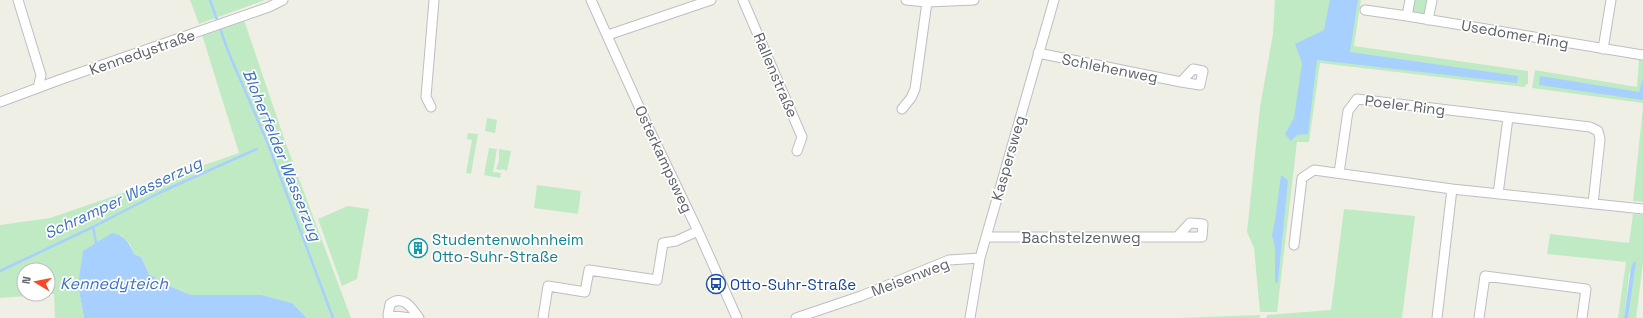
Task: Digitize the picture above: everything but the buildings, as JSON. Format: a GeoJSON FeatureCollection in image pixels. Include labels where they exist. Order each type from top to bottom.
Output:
{"type":"FeatureCollection","features":[{"type":"Feature","properties":{"kind":"street"},"geometry":{"type":"LineString","coordinates":[[18,0],[41,75],[38,88]]}},
{"type":"Feature","properties":{"kind":"street","name":"Kennedystraße"},"geometry":{"type":"LineString","coordinates":[[0,102],[270,8],[283,0]]}},
{"type":"Feature","properties":{"kind":"street"},"geometry":{"type":"LineString","coordinates":[[432,107],[426,97],[434,0]]}},
{"type":"Feature","properties":{"kind":"street","name":"Osterkampsweg"},"geometry":{"type":"LineString","coordinates":[[591,0],[737,318]]}},
{"type":"Feature","properties":{"kind":"street"},"geometry":{"type":"LineString","coordinates":[[608,35],[710,0]]}},
{"type":"Feature","properties":{"kind":"street","name":"Rallenstraße"},"geometry":{"type":"LineString","coordinates":[[743,0],[802,137],[797,151]]}},
{"type":"Feature","properties":{"kind":"street"},"geometry":{"type":"LineString","coordinates":[[906,0],[927,2],[974,0]]}},
{"type":"Feature","properties":{"kind":"street","name":"Kaspersweg"},"geometry":{"type":"LineString","coordinates":[[970,318],[980,258],[1054,0]]}},
{"type":"Feature","properties":{"kind":"street"},"geometry":{"type":"LineString","coordinates":[[1407,16],[1410,0]]}},
{"type":"Feature","properties":{"kind":"street"},"geometry":{"type":"LineString","coordinates":[[1428,20],[1432,0]]}},
{"type":"Feature","properties":{"kind":"street"},"geometry":{"type":"LineString","coordinates":[[1602,49],[1611,0]]}},
{"type":"Feature","properties":{"kind":"street"},"geometry":{"type":"LineString","coordinates":[[902,109],[912,98],[915,89],[927,2]]}},
{"type":"Feature","properties":{"kind":"street","name":"Usedomer Ring"},"geometry":{"type":"LineString","coordinates":[[1365,10],[1643,55]]}},
{"type":"Feature","properties":{"kind":"street","name":"Schlehenweg"},"geometry":{"type":"LineString","coordinates":[[1038,53],[1181,82]]}},
{"type":"Feature","properties":{"kind":"street","name":"Poeler Ring"},"geometry":{"type":"LineString","coordinates":[[1339,173],[1348,111],[1357,99],[1590,127],[1598,131],[1600,139],[1593,204]]}},
{"type":"Feature","properties":{"kind":"street"},"geometry":{"type":"LineString","coordinates":[[1498,194],[1508,118]]}},
{"type":"Feature","properties":{"kind":"street"},"geometry":{"type":"LineString","coordinates":[[1294,245],[1302,178],[1314,170],[1498,194],[1643,209]]}},
{"type":"Feature","properties":{"kind":"street"},"geometry":{"type":"LineString","coordinates":[[1437,318],[1452,188]]}},
{"type":"Feature","properties":{"kind":"street"},"geometry":{"type":"LineString","coordinates":[[542,318],[548,286],[585,292],[589,270],[658,280],[663,244],[698,231]]}},
{"type":"Feature","properties":{"kind":"street","name":"Bachstelzenweg"},"geometry":{"type":"LineString","coordinates":[[986,237],[1177,237]]}},
{"type":"Feature","properties":{"kind":"street","name":"Meisenweg"},"geometry":{"type":"LineString","coordinates":[[796,318],[861,296],[949,260],[980,258]]}},
{"type":"Feature","properties":{"kind":"street"},"geometry":{"type":"LineString","coordinates":[[1479,318],[1485,276],[1586,289],[1582,318]]}},
{"type":"Feature","properties":{"kind":"street"},"geometry":{"type":"LineString","coordinates":[[410,318],[388,314],[390,304],[398,300],[404,301],[408,303],[419,318]]}},
{"type":"Feature","properties":{"kind":"green space"},"geometry":{"type":"Polygon","coordinates":[[[190,0],[265,0],[199,24],[190,0]]]}},
{"type":"Feature","properties":{"kind":"green space"},"geometry":{"type":"Polygon","coordinates":[[[1275,0],[1361,0],[1354,46],[1528,71],[1528,83],[1524,87],[1320,63],[1309,142],[1297,142],[1277,312],[1260,312],[1254,248],[1247,232],[1260,107],[1273,34],[1275,0]]]}},
{"type":"Feature","properties":{"kind":"green space"},"geometry":{"type":"Polygon","coordinates":[[[1414,0],[1429,0],[1426,15],[1415,14],[1412,11],[1414,0]]]}},
{"type":"Feature","properties":{"kind":"green space"},"geometry":{"type":"Polygon","coordinates":[[[244,20],[285,141],[351,318],[307,318],[292,303],[262,295],[191,295],[169,286],[149,274],[141,257],[134,254],[130,244],[121,235],[78,285],[84,318],[55,318],[56,262],[16,262],[16,297],[0,298],[0,225],[50,218],[239,153],[202,35],[244,20]]]}},
{"type":"Feature","properties":{"kind":"green space"},"geometry":{"type":"Polygon","coordinates":[[[1639,59],[1643,60],[1643,103],[1532,88],[1535,70],[1637,87],[1639,59]]]}},
{"type":"Feature","properties":{"kind":"green space"},"geometry":{"type":"Polygon","coordinates":[[[1643,107],[1643,202],[1633,201],[1643,107]]]}},
{"type":"Feature","properties":{"kind":"green space"},"geometry":{"type":"Polygon","coordinates":[[[487,118],[497,120],[495,133],[485,131],[487,118]]]}},
{"type":"Feature","properties":{"kind":"green space"},"geometry":{"type":"Polygon","coordinates":[[[468,133],[478,134],[471,174],[466,173],[472,140],[467,139],[468,133]]]}},
{"type":"Feature","properties":{"kind":"green space"},"geometry":{"type":"Polygon","coordinates":[[[489,148],[497,149],[493,172],[501,173],[500,178],[484,175],[489,148]]]}},
{"type":"Feature","properties":{"kind":"green space"},"geometry":{"type":"Polygon","coordinates":[[[499,149],[511,151],[507,171],[496,169],[499,161],[499,149]]]}},
{"type":"Feature","properties":{"kind":"green space"},"geometry":{"type":"Polygon","coordinates":[[[537,185],[581,191],[578,214],[534,208],[537,185]]]}},
{"type":"Feature","properties":{"kind":"green space"},"geometry":{"type":"Polygon","coordinates":[[[348,206],[369,209],[357,279],[342,286],[318,219],[348,206]]]}},
{"type":"Feature","properties":{"kind":"green space"},"geometry":{"type":"Polygon","coordinates":[[[1344,209],[1415,216],[1402,318],[1266,318],[1267,315],[1331,310],[1344,209]]]}},
{"type":"Feature","properties":{"kind":"green space"},"geometry":{"type":"Polygon","coordinates":[[[1633,214],[1643,215],[1643,263],[1636,318],[1628,318],[1633,263],[1629,275],[1624,318],[1618,318],[1626,262],[1547,254],[1550,234],[1629,243],[1633,214]]]}},
{"type":"Feature","properties":{"kind":"green space"},"geometry":{"type":"Polygon","coordinates":[[[1261,315],[1259,318],[1177,318],[1261,315]]]}},
{"type":"Feature","properties":{"kind":"water"},"geometry":{"type":"Polygon","coordinates":[[[1330,0],[1358,0],[1350,52],[1518,76],[1517,83],[1317,60],[1308,134],[1297,135],[1291,141],[1285,134],[1294,118],[1302,63],[1295,44],[1324,30],[1330,0]]]}},
{"type":"Feature","properties":{"kind":"water"},"geometry":{"type":"Polygon","coordinates":[[[1540,76],[1639,92],[1643,78],[1643,100],[1539,85],[1540,76]]]}},
{"type":"Feature","properties":{"kind":"water"},"geometry":{"type":"Polygon","coordinates":[[[1281,175],[1288,180],[1278,282],[1275,283],[1275,248],[1272,235],[1281,175]]]}},
{"type":"Feature","properties":{"kind":"water","name":"Kennedyteich"},"geometry":{"type":"Polygon","coordinates":[[[112,233],[120,235],[126,240],[134,254],[141,257],[149,274],[169,286],[191,295],[262,295],[292,303],[307,318],[84,318],[78,285],[83,251],[112,233]]]}},
{"type":"Feature","properties":{"kind":"water"},"geometry":{"type":"Polygon","coordinates":[[[1636,261],[1628,318],[1624,318],[1631,268],[1633,263],[1636,261]]]}},
{"type":"Feature","properties":{"kind":"waterway","name":"Bloherfelder Wasserzug"},"geometry":{"type":"LineString","coordinates":[[210,0],[228,51],[268,144],[333,318]]}},
{"type":"Feature","properties":{"kind":"waterway","name":"Schramper Wasserzug"},"geometry":{"type":"LineString","coordinates":[[0,271],[93,227],[161,192],[257,149]]}},
{"type":"Feature","properties":{"kind":"waterway"},"geometry":{"type":"LineString","coordinates":[[93,227],[96,242]]}},
{"type":"Feature","properties":{"kind":"place","name":"Studentenwohnheim Otto-Suhr-Straße"},"geometry":{"type":"Point","coordinates":[418,248]}},
{"type":"Feature","properties":{"kind":"place","name":"Otto-Suhr-Straße"},"geometry":{"type":"Point","coordinates":[716,284]}}]}
